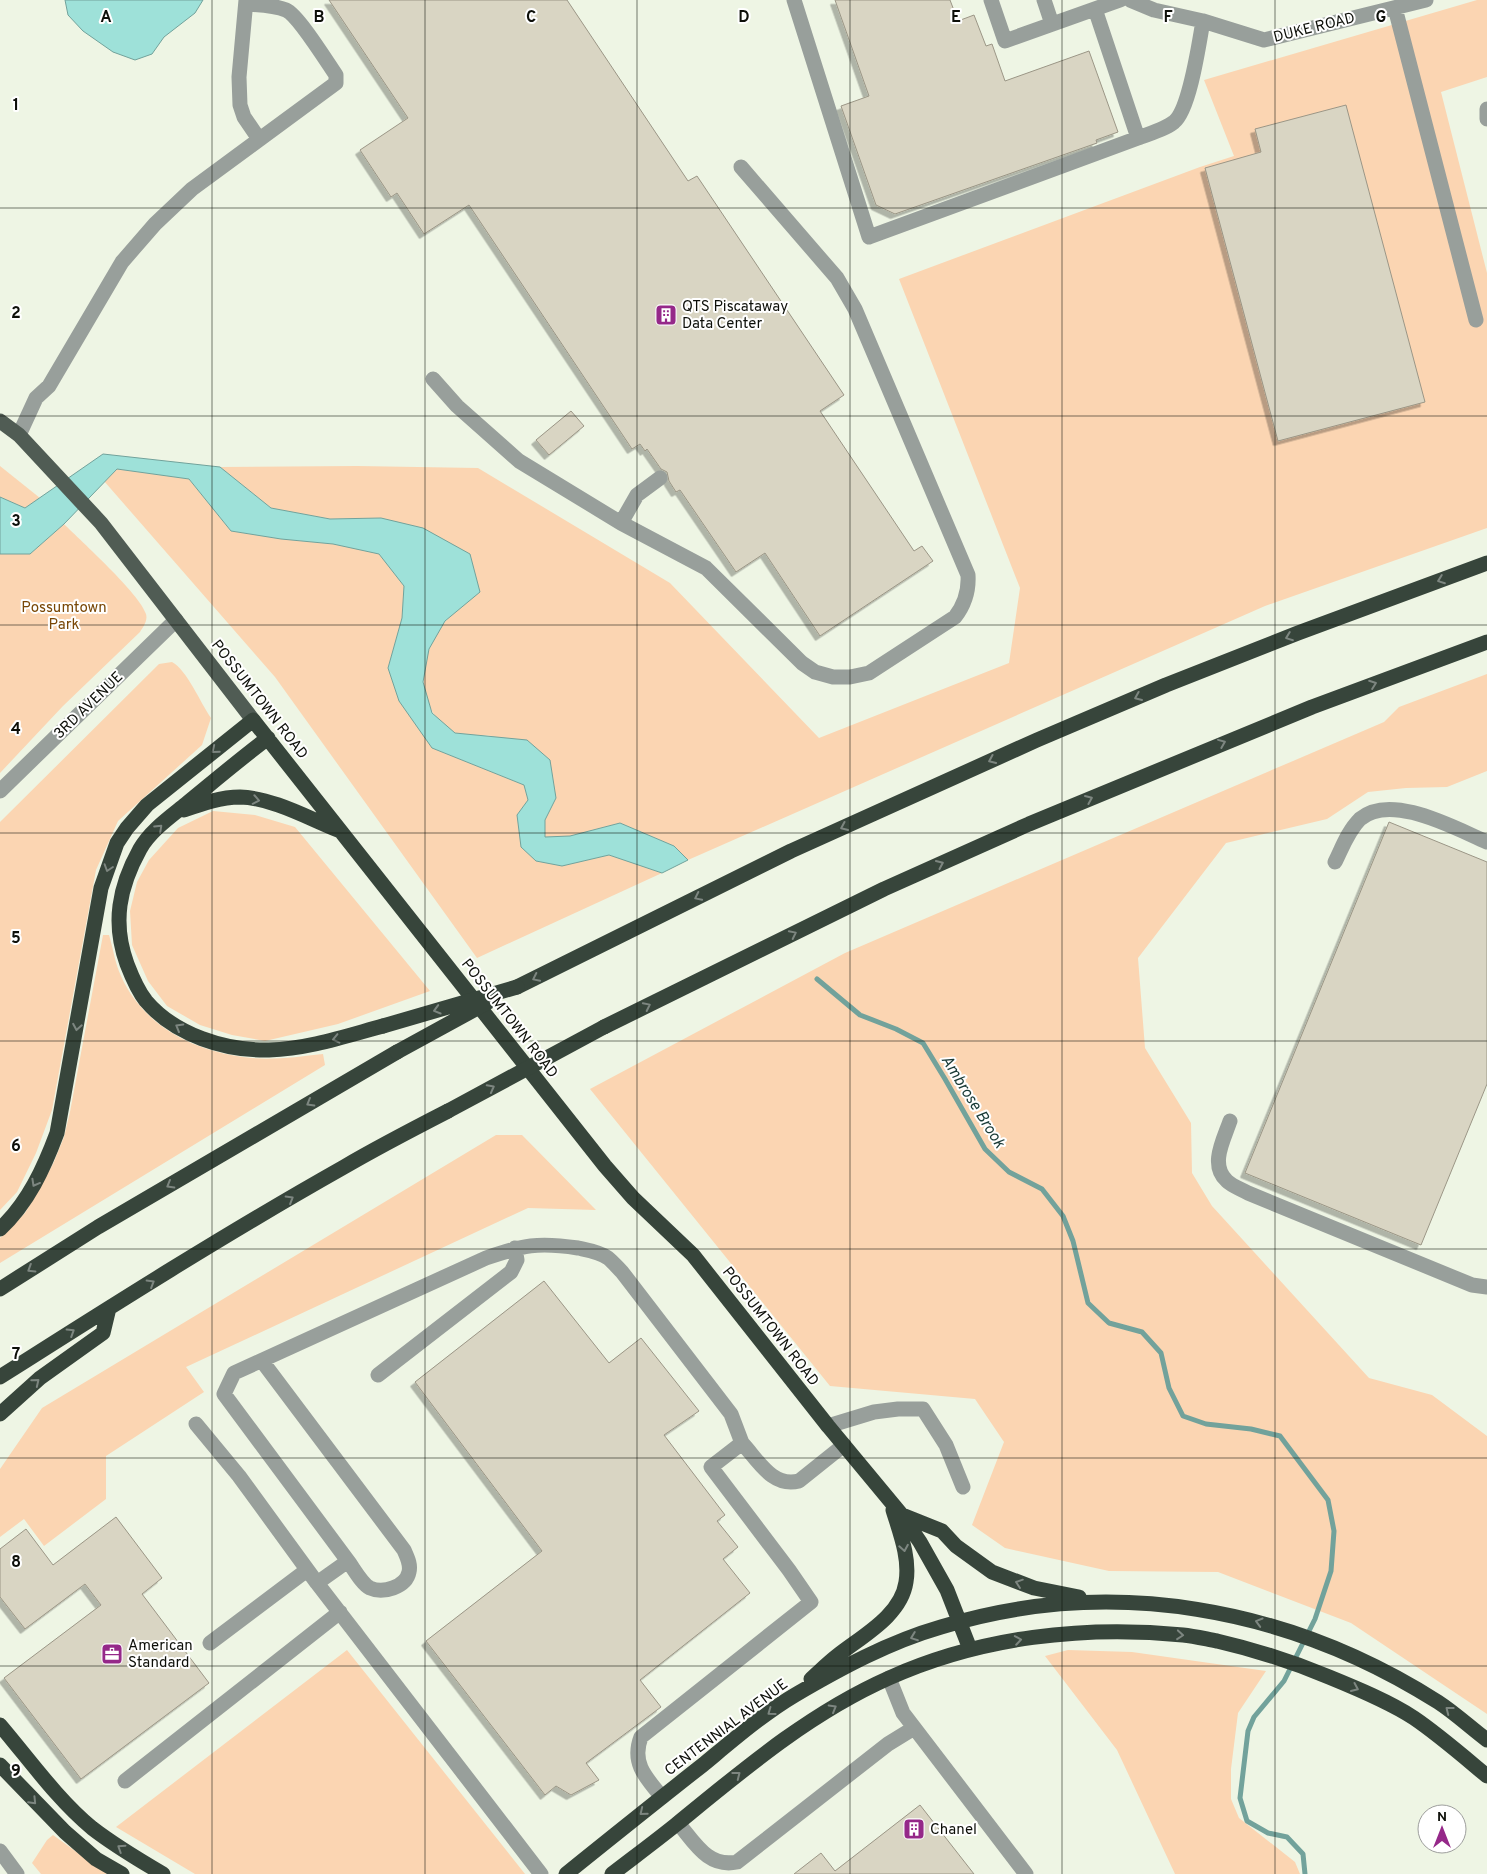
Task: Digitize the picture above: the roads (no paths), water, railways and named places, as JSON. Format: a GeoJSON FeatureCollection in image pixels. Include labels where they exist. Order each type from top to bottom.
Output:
{"type":"FeatureCollection","features":[{"type":"Feature","properties":{"kind":"highway"},"geometry":{"type":"LineString","coordinates":[[0,1289],[98,1227],[397,1052],[554,968],[791,851],[1045,736],[1228,661],[1487,563]]}},
{"type":"Feature","properties":{"kind":"highway"},"geometry":{"type":"LineString","coordinates":[[0,1377],[109,1308],[344,1167],[604,1027],[884,889],[1029,824],[1303,710],[1487,642]]}},
{"type":"Feature","properties":{"kind":"highway"},"geometry":{"type":"LineString","coordinates":[[0,1229],[13,1217],[34,1186],[58,1132],[101,888],[116,844],[126,828],[147,805],[253,720]]}},
{"type":"Feature","properties":{"kind":"highway","name":"POSSUMTOWN ROAD"},"geometry":{"type":"LineString","coordinates":[[253,720],[605,1166],[632,1198],[693,1255],[828,1426],[902,1514],[947,1590],[970,1649]]}},
{"type":"Feature","properties":{"kind":"highway"},"geometry":{"type":"LineString","coordinates":[[268,738],[156,830],[141,847],[131,868],[122,892],[118,915],[119,936],[131,973],[145,1000],[162,1017],[194,1036],[241,1048],[268,1050],[299,1047],[341,1038],[517,987]]}},
{"type":"Feature","properties":{"kind":"highway"},"geometry":{"type":"LineString","coordinates":[[175,813],[199,805],[240,797],[278,805],[338,830]]}},
{"type":"Feature","properties":{"kind":"highway"},"geometry":{"type":"LineString","coordinates":[[0,1414],[40,1378],[103,1333],[109,1308]]}},
{"type":"Feature","properties":{"kind":"highway"},"geometry":{"type":"LineString","coordinates":[[792,1696],[836,1656],[886,1618],[902,1596],[907,1581],[907,1568],[903,1543],[891,1502]]}},
{"type":"Feature","properties":{"kind":"highway"},"geometry":{"type":"LineString","coordinates":[[902,1514],[942,1531],[956,1546],[992,1572],[1034,1588],[1100,1602]]}},
{"type":"Feature","properties":{"kind":"highway","name":"CENTENNIAL AVENUE"},"geometry":{"type":"LineString","coordinates":[[566,1874],[743,1732],[792,1696],[873,1653],[938,1628],[1025,1608],[1100,1602],[1152,1603],[1182,1606],[1235,1616],[1283,1629],[1322,1643],[1391,1675],[1440,1703],[1487,1740]]}},
{"type":"Feature","properties":{"kind":"highway"},"geometry":{"type":"LineString","coordinates":[[612,1874],[710,1796],[798,1730],[835,1706],[889,1678],[970,1649],[1050,1635],[1141,1632],[1185,1635],[1274,1656],[1357,1688],[1413,1717],[1487,1776]]}},
{"type":"Feature","properties":{"kind":"highway"},"geometry":{"type":"LineString","coordinates":[[0,1724],[70,1808],[84,1821],[114,1844],[163,1874]]}},
{"type":"Feature","properties":{"kind":"highway"},"geometry":{"type":"LineString","coordinates":[[0,1765],[64,1832],[96,1859],[122,1874]]}},
{"type":"Feature","properties":{"kind":"main road","name":"POSSUMTOWN ROAD"},"geometry":{"type":"LineString","coordinates":[[0,421],[19,435],[101,523],[253,720]]}},
{"type":"Feature","properties":{"kind":"street"},"geometry":{"type":"LineString","coordinates":[[794,0],[869,237],[1138,138],[1175,122],[1189,94],[1203,21]]}},
{"type":"Feature","properties":{"kind":"street"},"geometry":{"type":"LineString","coordinates":[[991,0],[1005,41],[1120,0]]}},
{"type":"Feature","properties":{"kind":"street"},"geometry":{"type":"LineString","coordinates":[[1044,0],[1052,24]]}},
{"type":"Feature","properties":{"kind":"street","name":"DUKE ROAD"},"geometry":{"type":"LineString","coordinates":[[1130,0],[1154,10],[1203,21],[1264,40],[1426,0]]}},
{"type":"Feature","properties":{"kind":"street"},"geometry":{"type":"LineString","coordinates":[[19,435],[36,398],[49,386],[122,262],[155,224],[192,189],[336,83],[336,75],[288,10],[246,2],[239,77],[240,105],[244,117],[259,139]]}},
{"type":"Feature","properties":{"kind":"street"},"geometry":{"type":"LineString","coordinates":[[1395,8],[1476,320]]}},
{"type":"Feature","properties":{"kind":"street"},"geometry":{"type":"LineString","coordinates":[[1094,9],[1138,138]]}},
{"type":"Feature","properties":{"kind":"street"},"geometry":{"type":"LineString","coordinates":[[1487,109],[1487,119]]}},
{"type":"Feature","properties":{"kind":"street"},"geometry":{"type":"LineString","coordinates":[[433,379],[457,406],[519,461],[621,523],[706,568],[802,663],[815,672],[833,677],[850,677],[869,673],[948,622],[961,609],[969,588],[968,575],[855,309],[837,278],[741,167]]}},
{"type":"Feature","properties":{"kind":"street"},"geometry":{"type":"LineString","coordinates":[[621,523],[637,495],[660,478]]}},
{"type":"Feature","properties":{"kind":"street","name":"3RD AVENUE"},"geometry":{"type":"LineString","coordinates":[[0,791],[176,620]]}},
{"type":"Feature","properties":{"kind":"street"},"geometry":{"type":"LineString","coordinates":[[1335,862],[1348,835],[1361,819],[1378,810],[1393,809],[1423,816],[1487,842]]}},
{"type":"Feature","properties":{"kind":"street"},"geometry":{"type":"LineString","coordinates":[[1230,1121],[1219,1152],[1218,1166],[1221,1175],[1228,1182],[1248,1193],[1472,1285],[1487,1287]]}},
{"type":"Feature","properties":{"kind":"street"},"geometry":{"type":"LineString","coordinates":[[262,1361],[404,1550],[409,1560],[409,1573],[405,1580],[395,1587],[384,1591],[377,1590],[368,1587],[224,1394],[234,1374],[262,1361],[486,1258],[515,1248],[534,1244],[554,1244],[587,1250],[607,1257],[622,1272],[731,1414],[742,1442],[773,1478],[786,1483],[799,1481],[844,1445]]}},
{"type":"Feature","properties":{"kind":"street"},"geometry":{"type":"LineString","coordinates":[[378,1375],[511,1272],[516,1260],[515,1248]]}},
{"type":"Feature","properties":{"kind":"street"},"geometry":{"type":"LineString","coordinates":[[828,1426],[874,1412],[898,1408],[923,1409],[946,1445],[963,1486]]}},
{"type":"Feature","properties":{"kind":"street"},"geometry":{"type":"LineString","coordinates":[[196,1424],[256,1498],[307,1570],[541,1874]]}},
{"type":"Feature","properties":{"kind":"street"},"geometry":{"type":"LineString","coordinates":[[662,1797],[649,1781],[638,1762],[636,1754],[641,1737],[811,1602],[711,1467],[742,1442]]}},
{"type":"Feature","properties":{"kind":"street"},"geometry":{"type":"LineString","coordinates":[[317,1583],[348,1561]]}},
{"type":"Feature","properties":{"kind":"street"},"geometry":{"type":"LineString","coordinates":[[210,1643],[307,1570]]}},
{"type":"Feature","properties":{"kind":"street"},"geometry":{"type":"LineString","coordinates":[[125,1781],[340,1612]]}},
{"type":"Feature","properties":{"kind":"street"},"geometry":{"type":"LineString","coordinates":[[889,1678],[902,1714],[1026,1874]]}},
{"type":"Feature","properties":{"kind":"street"},"geometry":{"type":"LineString","coordinates":[[678,1823],[710,1859],[723,1863],[737,1862],[888,1744],[914,1728]]}},
{"type":"Feature","properties":{"kind":"street"},"geometry":{"type":"LineString","coordinates":[[0,1851],[17,1874]]}},
{"type":"Feature","properties":{"kind":"water"},"geometry":{"type":"Polygon","coordinates":[[[65,0],[203,0],[195,13],[164,37],[152,54],[135,60],[113,52],[83,31],[68,15],[65,0]]]}},
{"type":"Feature","properties":{"kind":"water"},"geometry":{"type":"Polygon","coordinates":[[[103,454],[220,467],[271,508],[330,519],[381,518],[423,528],[470,554],[480,592],[445,621],[429,649],[423,682],[432,713],[455,733],[527,740],[550,760],[556,798],[545,820],[545,837],[570,836],[620,823],[674,846],[688,860],[662,873],[609,855],[562,866],[536,861],[521,847],[517,815],[528,800],[524,785],[432,748],[399,701],[388,668],[402,618],[404,586],[379,554],[333,544],[281,539],[231,531],[189,479],[117,469],[64,524],[30,554],[0,554],[0,497],[25,508],[103,454]]]}},
{"type":"Feature","properties":{"kind":"waterway","name":"Ambrose Brook"},"geometry":{"type":"LineString","coordinates":[[817,979],[860,1015],[896,1029],[923,1043],[985,1149],[1009,1172],[1042,1189],[1063,1216],[1073,1241],[1088,1303],[1109,1323],[1142,1332],[1161,1353],[1169,1388],[1183,1416],[1206,1424],[1251,1429],[1280,1436],[1328,1500],[1334,1531],[1331,1571],[1315,1619],[1284,1681],[1254,1717],[1248,1731],[1240,1798],[1247,1821],[1268,1833],[1287,1837],[1303,1854],[1305,1874]]}},
{"type":"Feature","properties":{"kind":"place","name":"QTS Piscataway Data Center"},"geometry":{"type":"Point","coordinates":[666,315]}},
{"type":"Feature","properties":{"kind":"place","name":"American Standard"},"geometry":{"type":"Point","coordinates":[112,1654]}},
{"type":"Feature","properties":{"kind":"place","name":"Chanel"},"geometry":{"type":"Point","coordinates":[914,1829]}},
{"type":"Feature","properties":{"kind":"park label","name":"Possumtown Park"},"geometry":{"type":"Point","coordinates":[64,616]}}]}
